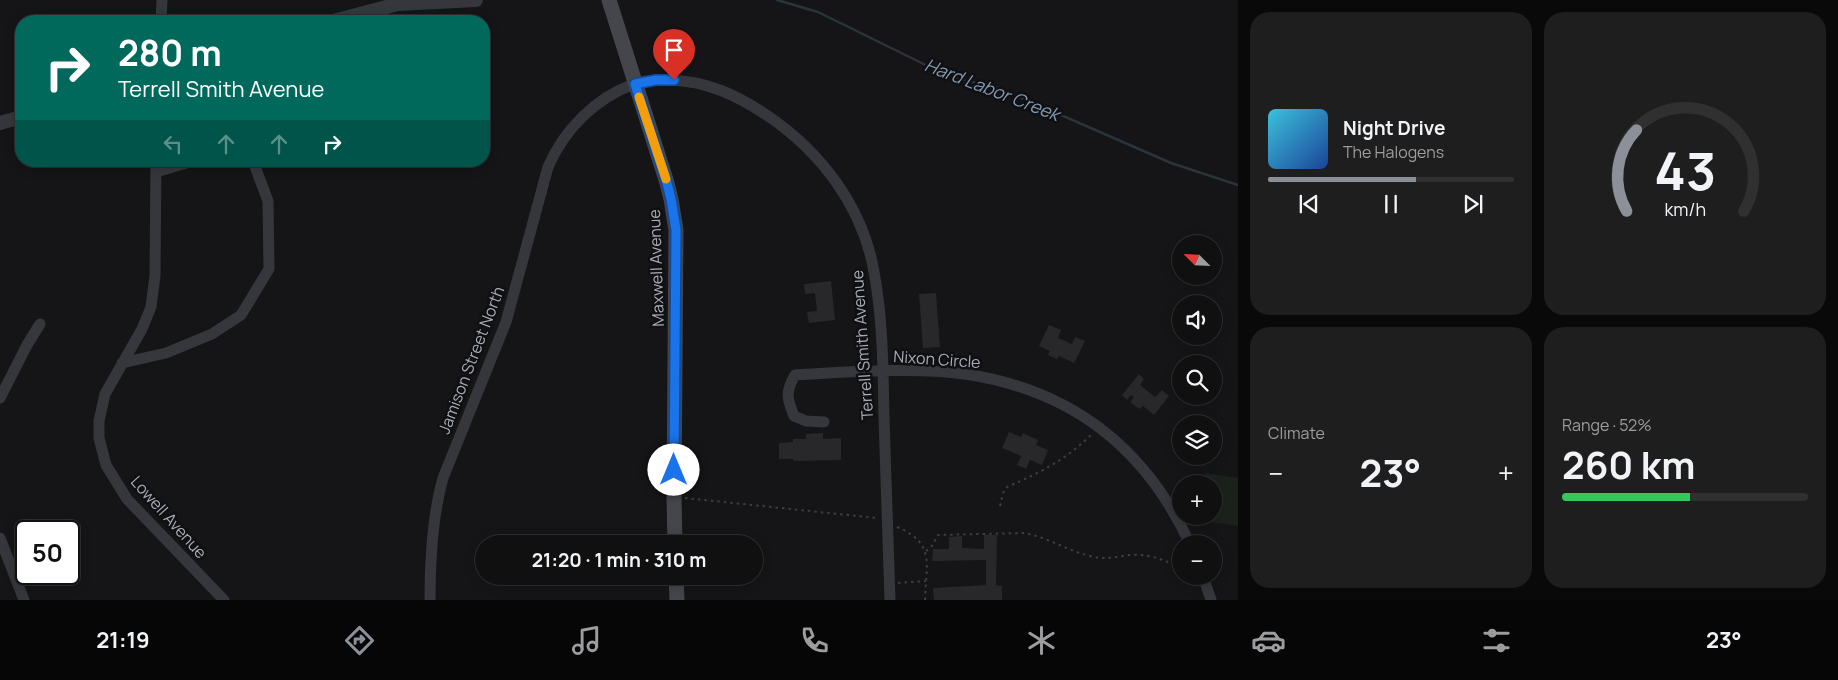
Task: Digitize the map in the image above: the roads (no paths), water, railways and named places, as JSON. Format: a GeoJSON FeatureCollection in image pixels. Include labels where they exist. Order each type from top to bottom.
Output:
{"type":"FeatureCollection","features":[{"type":"Feature","properties":{"kind":"main road","name":"Maxwell Avenue"},"geometry":{"type":"LineString","coordinates":[[608,0],[667,183],[676,230],[675,535]]}},
{"type":"Feature","properties":{"kind":"main road"},"geometry":{"type":"LineString","coordinates":[[676,585],[677,600]]}},
{"type":"Feature","properties":{"kind":"street"},"geometry":{"type":"LineString","coordinates":[[161,15],[162,0]]}},
{"type":"Feature","properties":{"kind":"street"},"geometry":{"type":"LineString","coordinates":[[356,15],[398,4],[476,0]]}},
{"type":"Feature","properties":{"kind":"street","name":"Terrell Smith Avenue"},"geometry":{"type":"LineString","coordinates":[[635,84],[656,80],[688,81],[704,84],[723,90],[752,106],[778,123],[800,141],[838,183],[850,204],[869,250],[877,290],[883,372],[890,600]]}},
{"type":"Feature","properties":{"kind":"street","name":"Jamison Street North"},"geometry":{"type":"LineString","coordinates":[[430,600],[434,524],[440,486],[506,322],[548,167],[560,143],[578,120],[602,102],[635,84]]}},
{"type":"Feature","properties":{"kind":"street"},"geometry":{"type":"LineString","coordinates":[[0,123],[15,119]]}},
{"type":"Feature","properties":{"kind":"street","name":"Lowell Avenue"},"geometry":{"type":"LineString","coordinates":[[156,167],[154,289],[142,329],[105,394],[100,414],[99,438],[106,465],[118,487],[137,511],[224,600]]}},
{"type":"Feature","properties":{"kind":"street"},"geometry":{"type":"LineString","coordinates":[[122,363],[166,352],[212,334],[241,315],[269,269],[268,202],[255,167]]}},
{"type":"Feature","properties":{"kind":"street"},"geometry":{"type":"LineString","coordinates":[[0,398],[40,324]]}},
{"type":"Feature","properties":{"kind":"street","name":"Nixon Circle"},"geometry":{"type":"LineString","coordinates":[[824,422],[806,421],[794,416],[787,401],[788,386],[795,375],[883,372],[950,373],[997,380],[1030,390],[1061,404],[1099,427],[1130,454],[1152,479],[1186,535]]}},
{"type":"Feature","properties":{"kind":"street"},"geometry":{"type":"LineString","coordinates":[[0,538],[24,600]]}},
{"type":"Feature","properties":{"kind":"street"},"geometry":{"type":"LineString","coordinates":[[1206,585],[1211,600]]}},
{"type":"Feature","properties":{"kind":"waterway","name":"Hard Labor Creek"},"geometry":{"type":"LineString","coordinates":[[777,0],[818,12],[950,77],[999,88],[1171,163],[1238,185]]}}]}
